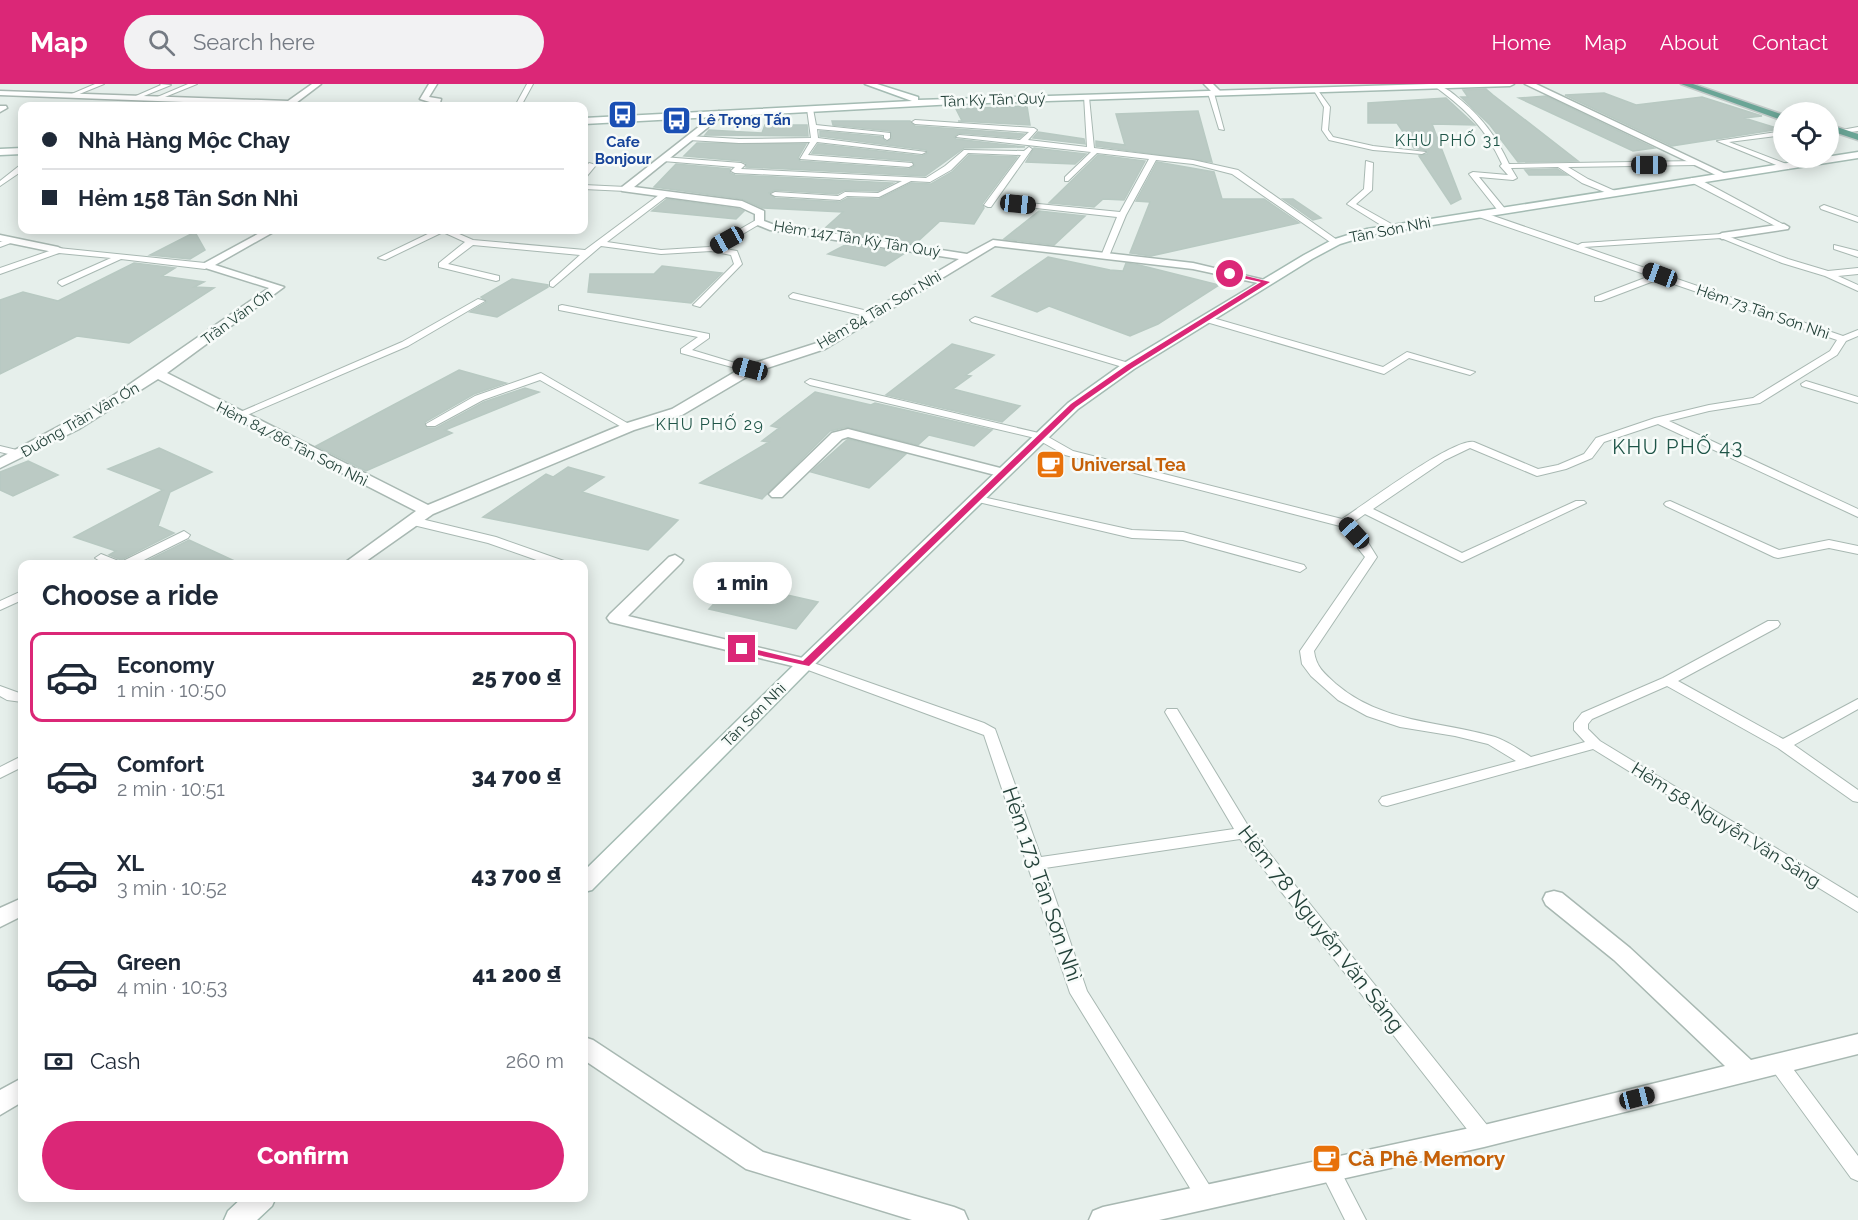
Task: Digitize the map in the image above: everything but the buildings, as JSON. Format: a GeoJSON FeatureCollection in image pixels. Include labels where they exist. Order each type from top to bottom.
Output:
{"type":"FeatureCollection","features":[{"type":"Feature","properties":{"kind":"main road"},"geometry":{"type":"LineString","coordinates":[[1685,84],[1773,114]]}},
{"type":"Feature","properties":{"kind":"main road"},"geometry":{"type":"LineString","coordinates":[[1703,84],[1773,108]]}},
{"type":"Feature","properties":{"kind":"main road"},"geometry":{"type":"LineString","coordinates":[[1839,131],[1858,137]]}},
{"type":"Feature","properties":{"kind":"main road"},"geometry":{"type":"LineString","coordinates":[[1839,138],[1858,144]]}},
{"type":"Feature","properties":{"kind":"street"},"geometry":{"type":"LineString","coordinates":[[292,102],[317,84]]}},
{"type":"Feature","properties":{"kind":"street"},"geometry":{"type":"LineString","coordinates":[[433,84],[424,99],[437,102]]}},
{"type":"Feature","properties":{"kind":"street"},"geometry":{"type":"LineString","coordinates":[[869,84],[925,103]]}},
{"type":"Feature","properties":{"kind":"street","name":"Tân Kỳ Tân Quý"},"geometry":{"type":"LineString","coordinates":[[588,120],[1212,90],[1315,90],[1510,84]]}},
{"type":"Feature","properties":{"kind":"street"},"geometry":{"type":"LineString","coordinates":[[1529,84],[1725,176]]}},
{"type":"Feature","properties":{"kind":"street"},"geometry":{"type":"LineString","coordinates":[[913,88],[955,101]]}},
{"type":"Feature","properties":{"kind":"street"},"geometry":{"type":"LineString","coordinates":[[0,93],[70,100],[85,97],[222,102]]}},
{"type":"Feature","properties":{"kind":"street"},"geometry":{"type":"LineString","coordinates":[[626,189],[719,114]]}},
{"type":"Feature","properties":{"kind":"street"},"geometry":{"type":"LineString","coordinates":[[0,152],[18,151]]}},
{"type":"Feature","properties":{"kind":"street","name":"Tân Sơn Nhì"},"geometry":{"type":"LineString","coordinates":[[1839,158],[1858,155]]}},
{"type":"Feature","properties":{"kind":"street","name":"Tân Sơn Nhì"},"geometry":{"type":"LineString","coordinates":[[588,880],[805,664],[978,499],[1039,436],[1082,399],[1129,366],[1267,282],[1336,242],[1392,228],[1779,168]]}},
{"type":"Feature","properties":{"kind":"street","name":"Hẻm 147 Tân Kỳ Tân Quý"},"geometry":{"type":"LineString","coordinates":[[626,189],[742,204],[760,213],[759,222],[770,227],[859,241],[920,247],[968,257]]}},
{"type":"Feature","properties":{"kind":"street"},"geometry":{"type":"LineString","coordinates":[[1722,236],[1784,227]]}},
{"type":"Feature","properties":{"kind":"street"},"geometry":{"type":"LineString","coordinates":[[205,266],[265,234]]}},
{"type":"Feature","properties":{"kind":"street"},"geometry":{"type":"LineString","coordinates":[[0,238],[58,250]]}},
{"type":"Feature","properties":{"kind":"street","name":"Hẻm 84 Tân Sơn Nhì"},"geometry":{"type":"LineString","coordinates":[[357,560],[427,512],[629,427],[677,412],[750,369],[821,346],[993,243],[1193,266],[1267,282]]}},
{"type":"Feature","properties":{"kind":"street","name":"Trần Văn Ơn"},"geometry":{"type":"LineString","coordinates":[[159,374],[278,287],[205,266]]}},
{"type":"Feature","properties":{"kind":"street","name":"Hẻm 84/86 Tân Sơn Nhì"},"geometry":{"type":"LineString","coordinates":[[159,374],[427,512]]}},
{"type":"Feature","properties":{"kind":"street","name":"Đường Trần Văn Ơn"},"geometry":{"type":"LineString","coordinates":[[0,464],[159,374]]}},
{"type":"Feature","properties":{"kind":"street"},"geometry":{"type":"LineString","coordinates":[[777,494],[837,436],[848,433],[1003,473]]}},
{"type":"Feature","properties":{"kind":"street"},"geometry":{"type":"LineString","coordinates":[[675,560],[616,618],[805,664]]}},
{"type":"Feature","properties":{"kind":"street"},"geometry":{"type":"LineString","coordinates":[[1554,899],[1622,954],[1746,1071]]}},
{"type":"Feature","properties":{"kind":"street"},"geometry":{"type":"LineString","coordinates":[[0,919],[18,908]]}},
{"type":"Feature","properties":{"kind":"street"},"geometry":{"type":"LineString","coordinates":[[1103,1220],[1208,1199],[1484,1136],[1858,1044]]}},
{"type":"Feature","properties":{"kind":"street"},"geometry":{"type":"LineString","coordinates":[[588,1050],[755,1161],[954,1220]]}},
{"type":"Feature","properties":{"kind":"street"},"geometry":{"type":"LineString","coordinates":[[0,1104],[18,1092]]}},
{"type":"Feature","properties":{"kind":"street"},"geometry":{"type":"LineString","coordinates":[[238,1220],[257,1202]]}},
{"type":"Feature","properties":{"kind":"lane"},"geometry":{"type":"LineString","coordinates":[[70,100],[101,84]]}},
{"type":"Feature","properties":{"kind":"lane"},"geometry":{"type":"LineString","coordinates":[[132,99],[168,85],[163,84]]}},
{"type":"Feature","properties":{"kind":"lane"},"geometry":{"type":"LineString","coordinates":[[156,99],[195,84]]}},
{"type":"Feature","properties":{"kind":"lane"},"geometry":{"type":"LineString","coordinates":[[520,102],[530,84]]}},
{"type":"Feature","properties":{"kind":"lane"},"geometry":{"type":"LineString","coordinates":[[1439,87],[1466,106],[1490,133],[1504,166],[1513,178],[1473,174],[1502,210]]}},
{"type":"Feature","properties":{"kind":"lane"},"geometry":{"type":"LineString","coordinates":[[1212,90],[1222,129]]}},
{"type":"Feature","properties":{"kind":"lane"},"geometry":{"type":"LineString","coordinates":[[1315,90],[1327,107],[1325,130],[1331,139],[1364,147],[1422,152]]}},
{"type":"Feature","properties":{"kind":"lane"},"geometry":{"type":"LineString","coordinates":[[1068,179],[1093,150],[1086,97]]}},
{"type":"Feature","properties":{"kind":"lane"},"geometry":{"type":"LineString","coordinates":[[810,109],[814,140],[803,156],[909,165]]}},
{"type":"Feature","properties":{"kind":"lane"},"geometry":{"type":"LineString","coordinates":[[915,122],[1034,130],[1023,141],[1032,144]]}},
{"type":"Feature","properties":{"kind":"lane"},"geometry":{"type":"LineString","coordinates":[[814,127],[887,133],[887,138]]}},
{"type":"Feature","properties":{"kind":"lane"},"geometry":{"type":"LineString","coordinates":[[1839,131],[1858,129]]}},
{"type":"Feature","properties":{"kind":"lane"},"geometry":{"type":"LineString","coordinates":[[1773,135],[1720,141],[1773,162]]}},
{"type":"Feature","properties":{"kind":"lane"},"geometry":{"type":"LineString","coordinates":[[959,137],[1193,162],[1234,172],[1336,242]]}},
{"type":"Feature","properties":{"kind":"lane"},"geometry":{"type":"LineString","coordinates":[[689,138],[739,141],[814,140],[922,152]]}},
{"type":"Feature","properties":{"kind":"lane"},"geometry":{"type":"LineString","coordinates":[[988,205],[1032,144]]}},
{"type":"Feature","properties":{"kind":"lane"},"geometry":{"type":"LineString","coordinates":[[663,159],[741,165],[735,171],[927,180],[948,168],[966,151],[1026,153]]}},
{"type":"Feature","properties":{"kind":"lane"},"geometry":{"type":"LineString","coordinates":[[1105,256],[1122,215],[1153,158]]}},
{"type":"Feature","properties":{"kind":"lane"},"geometry":{"type":"LineString","coordinates":[[1369,163],[1368,190],[1351,204],[1392,228]]}},
{"type":"Feature","properties":{"kind":"lane"},"geometry":{"type":"LineString","coordinates":[[1558,164],[1585,181],[1612,193]]}},
{"type":"Feature","properties":{"kind":"lane"},"geometry":{"type":"LineString","coordinates":[[1504,166],[1697,164]]}},
{"type":"Feature","properties":{"kind":"lane"},"geometry":{"type":"LineString","coordinates":[[588,170],[592,165]]}},
{"type":"Feature","properties":{"kind":"lane"},"geometry":{"type":"LineString","coordinates":[[0,184],[18,171]]}},
{"type":"Feature","properties":{"kind":"lane"},"geometry":{"type":"LineString","coordinates":[[775,194],[840,198],[845,194],[879,195],[910,180]]}},
{"type":"Feature","properties":{"kind":"lane"},"geometry":{"type":"LineString","coordinates":[[1694,180],[1784,227]]}},
{"type":"Feature","properties":{"kind":"lane"},"geometry":{"type":"LineString","coordinates":[[588,187],[626,189]]}},
{"type":"Feature","properties":{"kind":"lane"},"geometry":{"type":"LineString","coordinates":[[553,284],[666,194]]}},
{"type":"Feature","properties":{"kind":"lane"},"geometry":{"type":"LineString","coordinates":[[1018,204],[1122,215]]}},
{"type":"Feature","properties":{"kind":"lane"},"geometry":{"type":"LineString","coordinates":[[1824,207],[1858,220]]}},
{"type":"Feature","properties":{"kind":"lane","name":"Hẻm 73 Tân Sơn Nhì"},"geometry":{"type":"LineString","coordinates":[[1479,214],[1843,339]]}},
{"type":"Feature","properties":{"kind":"lane"},"geometry":{"type":"LineString","coordinates":[[1847,216],[1858,214]]}},
{"type":"Feature","properties":{"kind":"lane"},"geometry":{"type":"LineString","coordinates":[[711,249],[759,222]]}},
{"type":"Feature","properties":{"kind":"lane"},"geometry":{"type":"LineString","coordinates":[[382,258],[434,234]]}},
{"type":"Feature","properties":{"kind":"lane"},"geometry":{"type":"LineString","coordinates":[[452,234],[471,242],[588,254]]}},
{"type":"Feature","properties":{"kind":"lane"},"geometry":{"type":"LineString","coordinates":[[1574,245],[1722,236],[1785,261],[1828,274],[1858,288]]}},
{"type":"Feature","properties":{"kind":"lane"},"geometry":{"type":"LineString","coordinates":[[0,246],[12,241]]}},
{"type":"Feature","properties":{"kind":"lane"},"geometry":{"type":"LineString","coordinates":[[471,242],[442,265],[496,278]]}},
{"type":"Feature","properties":{"kind":"lane"},"geometry":{"type":"LineString","coordinates":[[603,244],[661,252],[711,249],[735,253],[738,264],[697,305]]}},
{"type":"Feature","properties":{"kind":"lane"},"geometry":{"type":"LineString","coordinates":[[1837,247],[1858,254]]}},
{"type":"Feature","properties":{"kind":"lane"},"geometry":{"type":"LineString","coordinates":[[0,271],[58,250],[205,266]]}},
{"type":"Feature","properties":{"kind":"lane"},"geometry":{"type":"LineString","coordinates":[[63,282],[120,257]]}},
{"type":"Feature","properties":{"kind":"lane"},"geometry":{"type":"LineString","coordinates":[[1828,274],[1858,271]]}},
{"type":"Feature","properties":{"kind":"lane"},"geometry":{"type":"LineString","coordinates":[[1598,299],[1660,275]]}},
{"type":"Feature","properties":{"kind":"lane"},"geometry":{"type":"LineString","coordinates":[[793,296],[873,315]]}},
{"type":"Feature","properties":{"kind":"lane"},"geometry":{"type":"LineString","coordinates":[[237,416],[405,344],[481,301]]}},
{"type":"Feature","properties":{"kind":"lane"},"geometry":{"type":"LineString","coordinates":[[562,308],[706,336],[684,351],[750,369]]}},
{"type":"Feature","properties":{"kind":"lane"},"geometry":{"type":"LineString","coordinates":[[1206,319],[1384,371],[1407,355],[1470,372]]}},
{"type":"Feature","properties":{"kind":"lane"},"geometry":{"type":"LineString","coordinates":[[975,320],[1129,366]]}},
{"type":"Feature","properties":{"kind":"lane"},"geometry":{"type":"LineString","coordinates":[[1344,523],[1441,458],[1470,444],[1537,473],[1562,467],[1588,456],[1600,440],[1659,420],[1756,401],[1834,353],[1843,339],[1858,333]]}},
{"type":"Feature","properties":{"kind":"lane"},"geometry":{"type":"LineString","coordinates":[[431,424],[479,398],[542,376],[629,427]]}},
{"type":"Feature","properties":{"kind":"lane"},"geometry":{"type":"LineString","coordinates":[[810,382],[1039,436],[1069,453],[1344,523],[1363,544],[1371,557],[1307,651],[1309,664],[1343,697],[1372,713],[1400,722],[1484,738],[1529,762]]}},
{"type":"Feature","properties":{"kind":"lane"},"geometry":{"type":"LineString","coordinates":[[1806,384],[1858,400]]}},
{"type":"Feature","properties":{"kind":"lane"},"geometry":{"type":"LineString","coordinates":[[1659,420],[1858,513]]}},
{"type":"Feature","properties":{"kind":"lane"},"geometry":{"type":"LineString","coordinates":[[0,449],[21,454]]}},
{"type":"Feature","properties":{"kind":"lane"},"geometry":{"type":"LineString","coordinates":[[978,499],[1132,534],[1183,536],[1300,568]]}},
{"type":"Feature","properties":{"kind":"lane"},"geometry":{"type":"LineString","coordinates":[[1364,509],[1462,558],[1580,503]]}},
{"type":"Feature","properties":{"kind":"lane"},"geometry":{"type":"LineString","coordinates":[[1670,504],[1778,554],[1829,544],[1858,550]]}},
{"type":"Feature","properties":{"kind":"lane"},"geometry":{"type":"LineString","coordinates":[[413,521],[492,540],[549,560]]}},
{"type":"Feature","properties":{"kind":"lane"},"geometry":{"type":"LineString","coordinates":[[134,560],[184,536]]}},
{"type":"Feature","properties":{"kind":"lane"},"geometry":{"type":"LineString","coordinates":[[101,558],[106,560]]}},
{"type":"Feature","properties":{"kind":"lane"},"geometry":{"type":"LineString","coordinates":[[0,606],[18,598]]}},
{"type":"Feature","properties":{"kind":"lane"},"geometry":{"type":"LineString","coordinates":[[1387,801],[1595,744],[1581,730],[1581,723],[1587,716],[1668,681],[1773,624]]}},
{"type":"Feature","properties":{"kind":"lane","name":"Hẻm 173 Tân Sơn Nhì"},"geometry":{"type":"LineString","coordinates":[[805,664],[979,726],[990,732],[1079,993],[1208,1199]]}},
{"type":"Feature","properties":{"kind":"lane"},"geometry":{"type":"LineString","coordinates":[[1668,681],[1783,745],[1858,797]]}},
{"type":"Feature","properties":{"kind":"lane"},"geometry":{"type":"LineString","coordinates":[[0,690],[18,698]]}},
{"type":"Feature","properties":{"kind":"lane"},"geometry":{"type":"LineString","coordinates":[[1783,745],[1858,704]]}},
{"type":"Feature","properties":{"kind":"lane","name":"Hẻm 78 Nguyễn Văn Săng"},"geometry":{"type":"LineString","coordinates":[[1172,712],[1244,833],[1484,1136]]}},
{"type":"Feature","properties":{"kind":"lane","name":"Hẻm 58 Nguyễn Văn Săng"},"geometry":{"type":"LineString","coordinates":[[1595,744],[1858,906]]}},
{"type":"Feature","properties":{"kind":"lane"},"geometry":{"type":"LineString","coordinates":[[0,773],[18,763]]}},
{"type":"Feature","properties":{"kind":"lane"},"geometry":{"type":"LineString","coordinates":[[1034,864],[1244,833]]}},
{"type":"Feature","properties":{"kind":"lane"},"geometry":{"type":"LineString","coordinates":[[1778,1064],[1858,1172]]}},
{"type":"Feature","properties":{"kind":"lane"},"geometry":{"type":"LineString","coordinates":[[1330,1170],[1356,1220]]}},
{"type":"Feature","properties":{"kind":"place","name":"Cafe Bonjour"},"geometry":{"type":"Point","coordinates":[623,115]}},
{"type":"Feature","properties":{"kind":"place","name":"Lê Trọng Tấn"},"geometry":{"type":"Point","coordinates":[677,120]}},
{"type":"Feature","properties":{"kind":"place","name":"Universal Tea"},"geometry":{"type":"Point","coordinates":[1050,465]}},
{"type":"Feature","properties":{"kind":"place","name":"Cà Phê Memory"},"geometry":{"type":"Point","coordinates":[1327,1159]}},
{"type":"Feature","properties":{"kind":"district","name":"KHU PHỐ 31"},"geometry":{"type":"Point","coordinates":[1448,140]}},
{"type":"Feature","properties":{"kind":"district","name":"KHU PHỐ 29"},"geometry":{"type":"Point","coordinates":[710,424]}},
{"type":"Feature","properties":{"kind":"district","name":"KHU PHỐ 43"},"geometry":{"type":"Point","coordinates":[1678,447]}},
{"type":"Feature","properties":{"kind":"route"},"geometry":{"type":"LineString","coordinates":[[742,649],[805,664],[978,499],[1039,436],[1073,406],[1129,366],[1267,282],[1230,274]]}}]}
